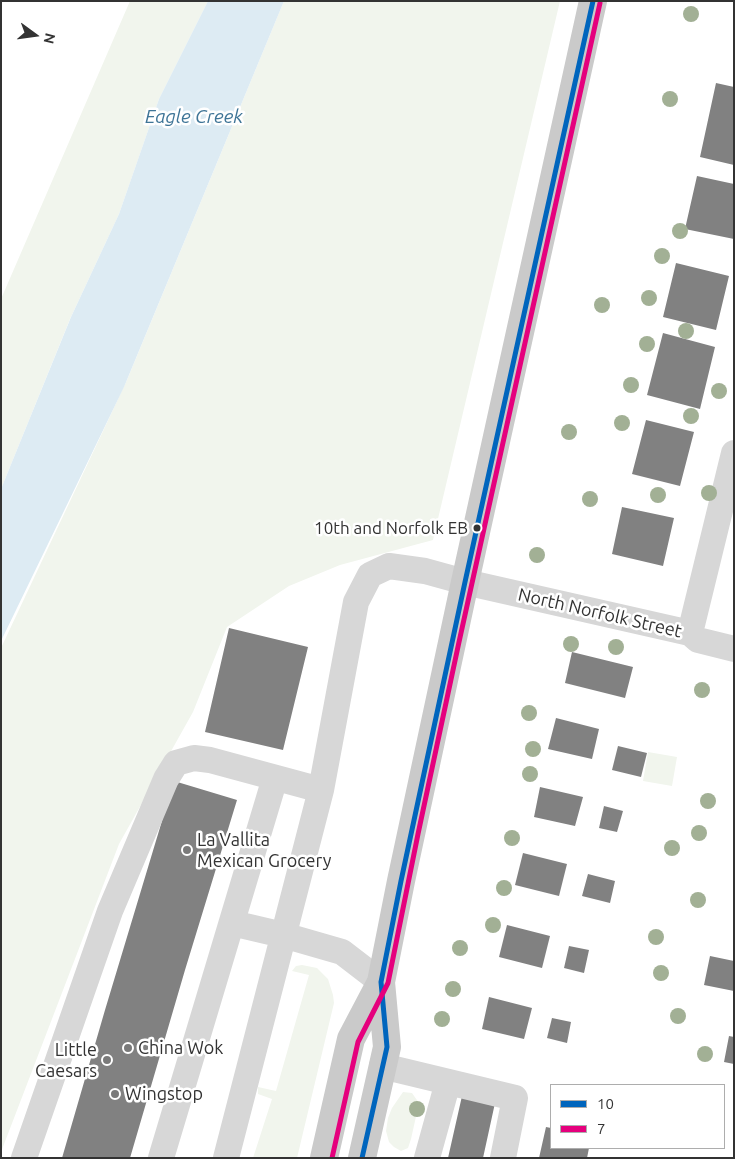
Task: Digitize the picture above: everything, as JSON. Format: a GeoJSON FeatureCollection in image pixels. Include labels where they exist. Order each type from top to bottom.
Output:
{"type":"FeatureCollection","features":[{"type":"Feature","properties":{"kind":"main road"},"geometry":{"type":"LineString","coordinates":[[363,1157],[387,1047],[381,982],[409,840],[593,1]]}},
{"type":"Feature","properties":{"kind":"main road"},"geometry":{"type":"LineString","coordinates":[[324,1158],[351,1039],[381,982]]}},
{"type":"Feature","properties":{"kind":"street"},"geometry":{"type":"LineString","coordinates":[[690,634],[734,453]]}},
{"type":"Feature","properties":{"kind":"street","name":"North Norfolk Street"},"geometry":{"type":"LineString","coordinates":[[226,1158],[322,790],[356,602],[370,575],[389,566],[425,571],[690,634],[698,640],[734,649]]}},
{"type":"Feature","properties":{"kind":"street"},"geometry":{"type":"LineString","coordinates":[[24,1158],[110,911],[166,779],[176,763],[194,758],[210,760],[322,790]]}},
{"type":"Feature","properties":{"kind":"street"},"geometry":{"type":"LineString","coordinates":[[160,1158],[275,778]]}},
{"type":"Feature","properties":{"kind":"street"},"geometry":{"type":"LineString","coordinates":[[232,923],[342,952],[381,982]]}},
{"type":"Feature","properties":{"kind":"street"},"geometry":{"type":"LineString","coordinates":[[382,1066],[515,1098],[503,1158]]}},
{"type":"Feature","properties":{"kind":"street"},"geometry":{"type":"LineString","coordinates":[[427,1158],[448,1082]]}},
{"type":"Feature","properties":{"kind":"shaded area"},"geometry":{"type":"Polygon","coordinates":[[[130,1],[208,1],[159,99],[119,214],[70,319],[1,489],[1,299],[130,1]]]}},
{"type":"Feature","properties":{"kind":"shaded area"},"geometry":{"type":"Polygon","coordinates":[[[284,1],[560,1],[433,540],[340,565],[289,586],[227,627],[193,712],[119,844],[1,1152],[1,648],[127,380],[284,1]]]}},
{"type":"Feature","properties":{"kind":"shaded area"},"geometry":{"type":"Polygon","coordinates":[[[648,752],[677,757],[672,786],[643,781],[648,752]]]}},
{"type":"Feature","properties":{"kind":"shaded area"},"geometry":{"type":"Polygon","coordinates":[[[302,965],[317,968],[328,979],[334,1003],[297,1158],[253,1158],[272,1099],[258,1094],[258,1087],[276,1091],[309,975],[292,971],[296,966],[302,965]]]}},
{"type":"Feature","properties":{"kind":"shaded area"},"geometry":{"type":"Polygon","coordinates":[[[403,1092],[412,1093],[419,1103],[408,1148],[401,1151],[389,1142],[386,1131],[392,1108],[403,1092]]]}},
{"type":"Feature","properties":{"kind":"water","name":"Eagle Creek"},"geometry":{"type":"Polygon","coordinates":[[[208,1],[284,1],[124,387],[1,641],[1,489],[71,317],[119,214],[159,99],[208,1]]]}},
{"type":"Feature","properties":{"kind":"building"},"geometry":{"type":"Polygon","coordinates":[[[716,83],[734,87],[734,165],[700,157],[716,83]]]}},
{"type":"Feature","properties":{"kind":"building"},"geometry":{"type":"Polygon","coordinates":[[[697,176],[734,184],[734,239],[685,229],[697,176]]]}},
{"type":"Feature","properties":{"kind":"building"},"geometry":{"type":"Polygon","coordinates":[[[676,263],[729,276],[716,330],[663,317],[676,263]]]}},
{"type":"Feature","properties":{"kind":"building"},"geometry":{"type":"Polygon","coordinates":[[[663,333],[715,347],[700,409],[647,395],[663,333]]]}},
{"type":"Feature","properties":{"kind":"building"},"geometry":{"type":"Polygon","coordinates":[[[646,420],[694,432],[680,486],[632,474],[646,420]]]}},
{"type":"Feature","properties":{"kind":"building"},"geometry":{"type":"Polygon","coordinates":[[[622,507],[674,518],[663,566],[612,554],[622,507]]]}},
{"type":"Feature","properties":{"kind":"building"},"geometry":{"type":"Polygon","coordinates":[[[229,628],[308,647],[283,750],[205,732],[229,628]]]}},
{"type":"Feature","properties":{"kind":"building"},"geometry":{"type":"Polygon","coordinates":[[[572,652],[633,667],[625,698],[565,683],[572,652]]]}},
{"type":"Feature","properties":{"kind":"building"},"geometry":{"type":"Polygon","coordinates":[[[556,718],[599,729],[592,759],[548,749],[556,718]]]}},
{"type":"Feature","properties":{"kind":"building"},"geometry":{"type":"Polygon","coordinates":[[[618,746],[647,753],[641,777],[612,770],[618,746]]]}},
{"type":"Feature","properties":{"kind":"building"},"geometry":{"type":"Polygon","coordinates":[[[174,781],[237,800],[130,1158],[62,1158],[105,1010],[174,781]]]}},
{"type":"Feature","properties":{"kind":"building"},"geometry":{"type":"Polygon","coordinates":[[[540,787],[583,797],[575,826],[534,817],[540,787]]]}},
{"type":"Feature","properties":{"kind":"building"},"geometry":{"type":"Polygon","coordinates":[[[604,806],[623,811],[617,832],[599,828],[604,806]]]}},
{"type":"Feature","properties":{"kind":"building"},"geometry":{"type":"Polygon","coordinates":[[[523,853],[567,864],[559,896],[515,885],[523,853]]]}},
{"type":"Feature","properties":{"kind":"building"},"geometry":{"type":"Polygon","coordinates":[[[588,874],[615,881],[610,903],[582,896],[588,874]]]}},
{"type":"Feature","properties":{"kind":"building"},"geometry":{"type":"Polygon","coordinates":[[[507,925],[550,936],[542,968],[499,957],[507,925]]]}},
{"type":"Feature","properties":{"kind":"building"},"geometry":{"type":"Polygon","coordinates":[[[569,946],[589,950],[584,973],[564,968],[569,946]]]}},
{"type":"Feature","properties":{"kind":"building"},"geometry":{"type":"Polygon","coordinates":[[[710,956],[734,961],[734,991],[704,985],[710,956]]]}},
{"type":"Feature","properties":{"kind":"building"},"geometry":{"type":"Polygon","coordinates":[[[489,997],[532,1008],[524,1039],[482,1029],[489,997]]]}},
{"type":"Feature","properties":{"kind":"building"},"geometry":{"type":"Polygon","coordinates":[[[552,1018],[571,1022],[567,1043],[547,1038],[552,1018]]]}},
{"type":"Feature","properties":{"kind":"building"},"geometry":{"type":"Polygon","coordinates":[[[729,1036],[734,1037],[734,1064],[724,1062],[729,1036]]]}},
{"type":"Feature","properties":{"kind":"building"},"geometry":{"type":"Polygon","coordinates":[[[462,1096],[495,1103],[483,1158],[448,1158],[462,1096]]]}},
{"type":"Feature","properties":{"kind":"building"},"geometry":{"type":"Polygon","coordinates":[[[546,1127],[550,1128],[550,1149],[589,1149],[587,1158],[539,1158],[546,1127]]]}},
{"type":"Feature","properties":{"kind":"transit line","name":"10"},"geometry":{"type":"LineString","coordinates":[[362,1158],[387,1047],[381,982],[401,881],[593,1]]}},
{"type":"Feature","properties":{"kind":"transit line","name":"7"},"geometry":{"type":"LineString","coordinates":[[332,1158],[358,1042],[388,983],[459,642],[600,3]]}},
{"type":"Feature","properties":{"kind":"place","name":"10th and Norfolk EB"},"geometry":{"type":"Point","coordinates":[477,528]}},
{"type":"Feature","properties":{"kind":"place","name":"La Vallita Mexican Grocery"},"geometry":{"type":"Point","coordinates":[187,850]}},
{"type":"Feature","properties":{"kind":"place","name":"China Wok"},"geometry":{"type":"Point","coordinates":[128,1048]}},
{"type":"Feature","properties":{"kind":"place","name":"Little Caesars"},"geometry":{"type":"Point","coordinates":[107,1060]}},
{"type":"Feature","properties":{"kind":"place","name":"Wingstop"},"geometry":{"type":"Point","coordinates":[115,1094]}}]}
